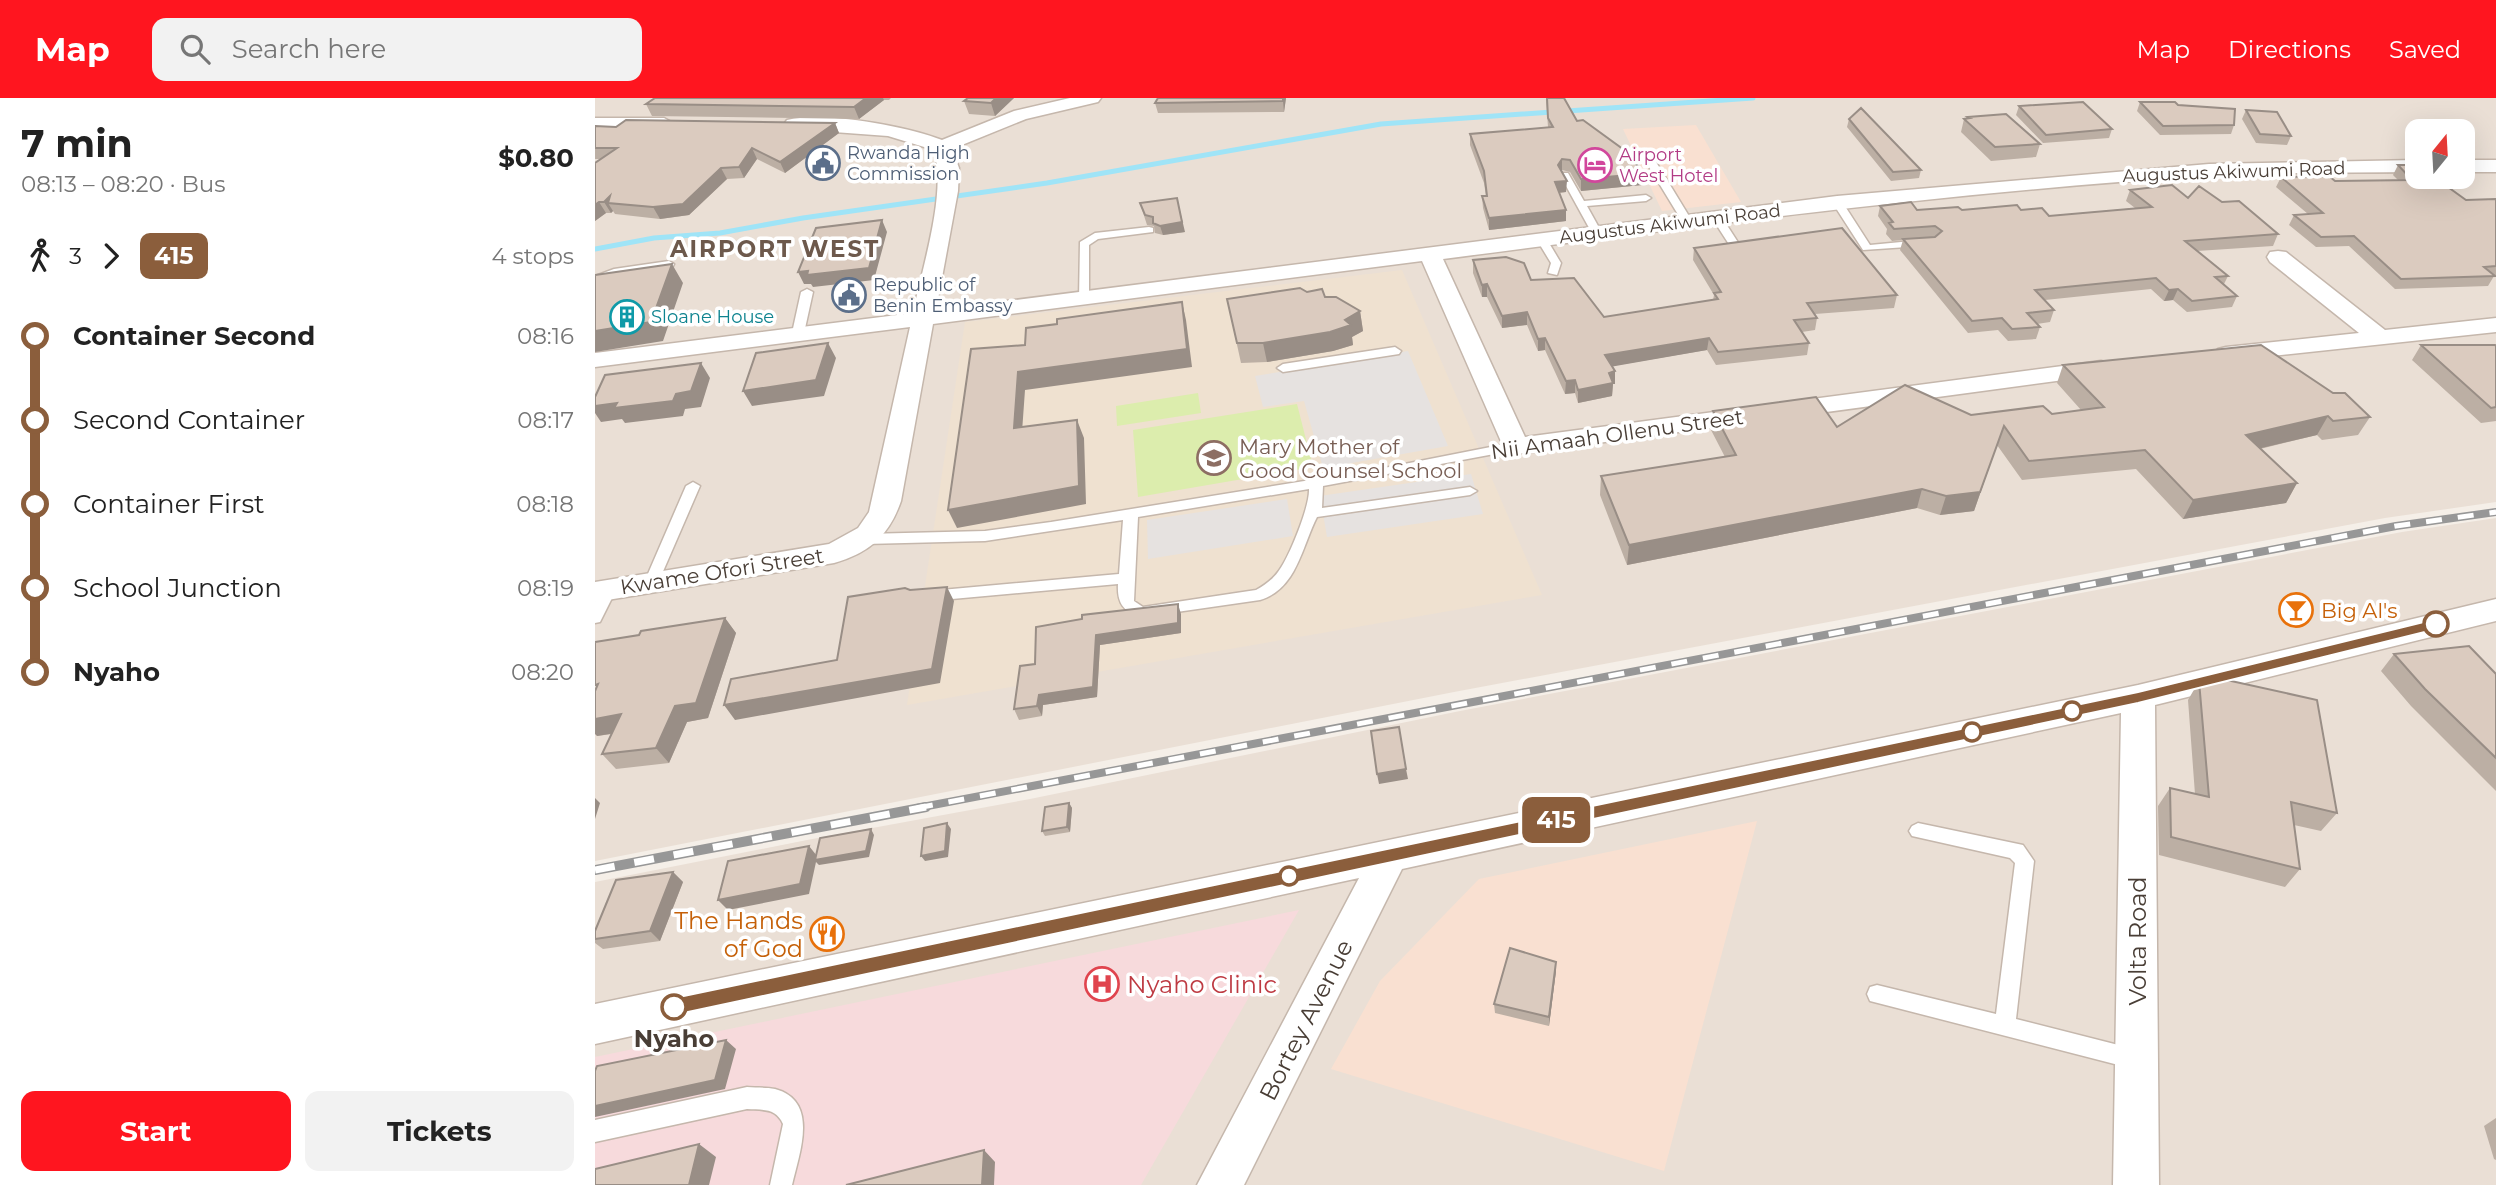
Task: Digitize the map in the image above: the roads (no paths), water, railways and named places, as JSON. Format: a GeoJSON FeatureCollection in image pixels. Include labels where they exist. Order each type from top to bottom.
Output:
{"type":"FeatureCollection","features":[{"type":"Feature","properties":{"kind":"street"},"geometry":{"type":"LineString","coordinates":[[771,124],[889,130],[942,147],[1020,115],[1092,98]]}},
{"type":"Feature","properties":{"kind":"street"},"geometry":{"type":"LineString","coordinates":[[595,123],[676,123]]}},
{"type":"Feature","properties":{"kind":"street"},"geometry":{"type":"LineString","coordinates":[[865,539],[880,522],[887,501],[925,317],[947,199],[950,168],[942,147]]}},
{"type":"Feature","properties":{"kind":"street","name":"Augustus Akiwumi Road"},"geometry":{"type":"LineString","coordinates":[[595,359],[1837,202],[2184,172],[2405,166]]}},
{"type":"Feature","properties":{"kind":"street"},"geometry":{"type":"LineString","coordinates":[[2475,166],[2496,166]]}},
{"type":"Feature","properties":{"kind":"street"},"geometry":{"type":"LineString","coordinates":[[1430,254],[1516,446]]}},
{"type":"Feature","properties":{"kind":"street"},"geometry":{"type":"LineString","coordinates":[[2278,257],[2379,337]]}},
{"type":"Feature","properties":{"kind":"street"},"geometry":{"type":"LineString","coordinates":[[2204,357],[2496,325]]}},
{"type":"Feature","properties":{"kind":"street","name":"Nii Amaah Ollenu Street"},"geometry":{"type":"LineString","coordinates":[[1516,446],[2124,366]]}},
{"type":"Feature","properties":{"kind":"street","name":"Kwame Ofori Street"},"geometry":{"type":"LineString","coordinates":[[601,591],[818,557],[865,539]]}},
{"type":"Feature","properties":{"kind":"street"},"geometry":{"type":"LineString","coordinates":[[595,1024],[2138,697],[2494,612]]}},
{"type":"Feature","properties":{"kind":"street","name":"Volta Road"},"geometry":{"type":"LineString","coordinates":[[2136,1185],[2138,697]]}},
{"type":"Feature","properties":{"kind":"street","name":"Bortey Avenue"},"geometry":{"type":"LineString","coordinates":[[1220,1185],[1391,854]]}},
{"type":"Feature","properties":{"kind":"lane"},"geometry":{"type":"LineString","coordinates":[[1651,162],[1687,221]]}},
{"type":"Feature","properties":{"kind":"lane"},"geometry":{"type":"LineString","coordinates":[[1565,175],[1597,233]]}},
{"type":"Feature","properties":{"kind":"lane"},"geometry":{"type":"LineString","coordinates":[[1581,204],[1646,198]]}},
{"type":"Feature","properties":{"kind":"lane"},"geometry":{"type":"LineString","coordinates":[[1837,202],[1867,247],[1932,243]]}},
{"type":"Feature","properties":{"kind":"lane"},"geometry":{"type":"LineString","coordinates":[[1717,218],[1738,250]]}},
{"type":"Feature","properties":{"kind":"lane"},"geometry":{"type":"LineString","coordinates":[[1083,298],[1084,244],[1087,240],[1095,236],[1149,230]]}},
{"type":"Feature","properties":{"kind":"lane"},"geometry":{"type":"LineString","coordinates":[[1542,240],[1556,263],[1553,273]]}},
{"type":"Feature","properties":{"kind":"lane"},"geometry":{"type":"LineString","coordinates":[[595,280],[614,272],[669,264]]}},
{"type":"Feature","properties":{"kind":"lane"},"geometry":{"type":"LineString","coordinates":[[798,333],[807,292]]}},
{"type":"Feature","properties":{"kind":"lane"},"geometry":{"type":"LineString","coordinates":[[1283,368],[1395,351]]}},
{"type":"Feature","properties":{"kind":"lane","name":"Nii Amaah Ollenu Street"},"geometry":{"type":"LineString","coordinates":[[865,539],[985,536],[1316,483],[1516,446]]}},
{"type":"Feature","properties":{"kind":"lane"},"geometry":{"type":"LineString","coordinates":[[1131,513],[1125,597],[1128,607],[1142,612],[1260,595],[1274,588],[1290,569],[1302,534],[1315,513],[1316,483]]}},
{"type":"Feature","properties":{"kind":"lane"},"geometry":{"type":"LineString","coordinates":[[651,583],[693,486]]}},
{"type":"Feature","properties":{"kind":"lane"},"geometry":{"type":"LineString","coordinates":[[1315,513],[1470,491]]}},
{"type":"Feature","properties":{"kind":"lane"},"geometry":{"type":"LineString","coordinates":[[918,597],[1126,578]]}},
{"type":"Feature","properties":{"kind":"lane"},"geometry":{"type":"LineString","coordinates":[[595,618],[601,591]]}},
{"type":"Feature","properties":{"kind":"lane"},"geometry":{"type":"LineString","coordinates":[[1918,831],[2016,851],[2025,861],[2005,1026]]}},
{"type":"Feature","properties":{"kind":"lane"},"geometry":{"type":"LineString","coordinates":[[1877,994],[2136,1059]]}},
{"type":"Feature","properties":{"kind":"lane"},"geometry":{"type":"LineString","coordinates":[[595,1131],[747,1098],[774,1100],[787,1108],[794,1124],[781,1185]]}},
{"type":"Feature","properties":{"kind":"waterway"},"geometry":{"type":"LineString","coordinates":[[595,249],[654,238],[720,233],[803,218],[1047,183],[1381,124],[1753,98]]}},
{"type":"Feature","properties":{"kind":"railway"},"geometry":{"type":"LineString","coordinates":[[917,808],[2396,526],[2496,512],[2492,513]]}},
{"type":"Feature","properties":{"kind":"railway"},"geometry":{"type":"LineString","coordinates":[[595,870],[926,807]]}},
{"type":"Feature","properties":{"kind":"place","name":"Rwanda High Commission"},"geometry":{"type":"Point","coordinates":[823,163]}},
{"type":"Feature","properties":{"kind":"place","name":"Airport West Hotel"},"geometry":{"type":"Point","coordinates":[1595,165]}},
{"type":"Feature","properties":{"kind":"place","name":"Republic of Benin Embassy"},"geometry":{"type":"Point","coordinates":[849,295]}},
{"type":"Feature","properties":{"kind":"place","name":"Sloane House"},"geometry":{"type":"Point","coordinates":[627,317]}},
{"type":"Feature","properties":{"kind":"place","name":"Mary Mother of Good Counsel School"},"geometry":{"type":"Point","coordinates":[1214,458]}},
{"type":"Feature","properties":{"kind":"place","name":"Big Al's"},"geometry":{"type":"Point","coordinates":[2296,610]}},
{"type":"Feature","properties":{"kind":"place","name":"The Hands of God"},"geometry":{"type":"Point","coordinates":[827,934]}},
{"type":"Feature","properties":{"kind":"place","name":"Nyaho Clinic"},"geometry":{"type":"Point","coordinates":[1102,984]}},
{"type":"Feature","properties":{"kind":"place","name":"Nyaho"},"geometry":{"type":"Point","coordinates":[674,1007]}},
{"type":"Feature","properties":{"kind":"district","name":"AIRPORT WEST"},"geometry":{"type":"Point","coordinates":[775,249]}}]}
